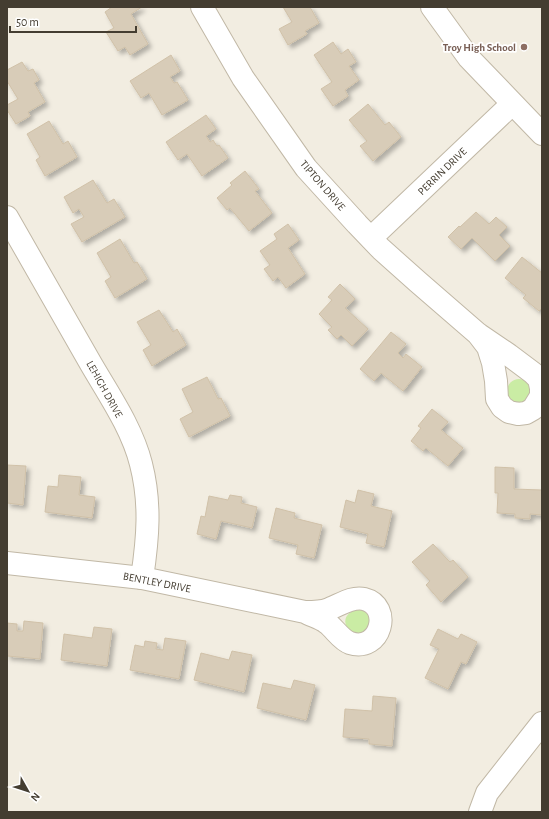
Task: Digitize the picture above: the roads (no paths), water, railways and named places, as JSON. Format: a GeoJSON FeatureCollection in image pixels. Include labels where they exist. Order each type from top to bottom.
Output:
{"type":"FeatureCollection","features":[{"type":"Feature","properties":{"kind":"street","name":"TIPTON DRIVE"},"geometry":{"type":"LineString","coordinates":[[202,7],[243,78],[306,168],[371,238],[418,282],[478,334]]}},
{"type":"Feature","properties":{"kind":"street"},"geometry":{"type":"LineString","coordinates":[[432,7],[469,58],[542,134]]}},
{"type":"Feature","properties":{"kind":"street","name":"PERRIN DRIVE"},"geometry":{"type":"LineString","coordinates":[[371,238],[512,104]]}},
{"type":"Feature","properties":{"kind":"street","name":"LEHIGH DRIVE"},"geometry":{"type":"LineString","coordinates":[[9,226],[112,400],[127,427],[137,452],[143,474],[148,508],[148,524],[142,578]]}},
{"type":"Feature","properties":{"kind":"street","name":"BENTLEY DRIVE"},"geometry":{"type":"LineString","coordinates":[[7,563],[142,578],[305,612]]}},
{"type":"Feature","properties":{"kind":"street"},"geometry":{"type":"LineString","coordinates":[[480,812],[487,793],[542,723]]}},
{"type":"Feature","properties":{"kind":"place","name":"Troy High School"},"geometry":{"type":"Point","coordinates":[524,47]}}]}
